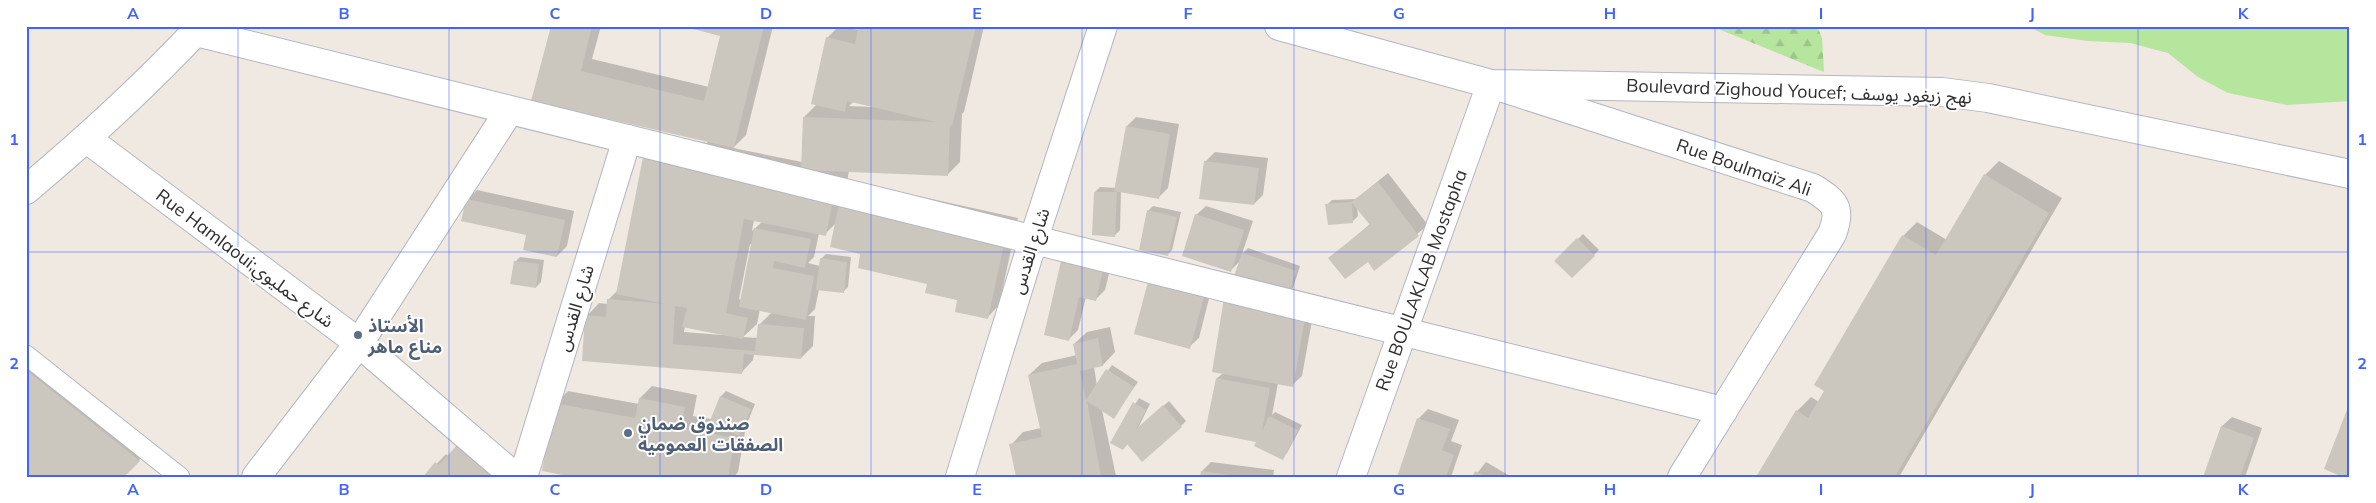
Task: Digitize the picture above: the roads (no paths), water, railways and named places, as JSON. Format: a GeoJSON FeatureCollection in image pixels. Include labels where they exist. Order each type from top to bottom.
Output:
{"type":"FeatureCollection","features":[{"type":"Feature","properties":{"kind":"street","name":"شارع القدس"},"geometry":{"type":"LineString","coordinates":[[960,477],[1033,241],[1103,26]]}},
{"type":"Feature","properties":{"kind":"street","name":"Boulevard Zighoud Youcef; نهج زيغود يوسف"},"geometry":{"type":"LineString","coordinates":[[1278,26],[1491,84],[1942,92],[1988,98],[2350,174]]}},
{"type":"Feature","properties":{"kind":"street"},"geometry":{"type":"LineString","coordinates":[[26,190],[87,139],[144,87],[199,29],[509,111],[1723,411]]}},
{"type":"Feature","properties":{"kind":"street","name":"Rue BOULAKLAB Mostapha"},"geometry":{"type":"LineString","coordinates":[[1351,477],[1491,84]]}},
{"type":"Feature","properties":{"kind":"street","name":"Rue Boulmaïz Ali"},"geometry":{"type":"LineString","coordinates":[[1491,84],[1813,188],[1829,198],[1836,207],[1837,220],[1832,234],[1682,477]]}},
{"type":"Feature","properties":{"kind":"street"},"geometry":{"type":"LineString","coordinates":[[256,477],[359,343],[509,111]]}},
{"type":"Feature","properties":{"kind":"street","name":"Rue Hamlaoui;شارع حمليوي"},"geometry":{"type":"LineString","coordinates":[[87,139],[359,343],[515,477]]}},
{"type":"Feature","properties":{"kind":"street","name":"شارع القدس"},"geometry":{"type":"LineString","coordinates":[[524,477],[627,139]]}},
{"type":"Feature","properties":{"kind":"lane"},"geometry":{"type":"LineString","coordinates":[[26,355],[180,477]]}},
{"type":"Feature","properties":{"kind":"place","name":"الأستاذ مناع ماهر"},"geometry":{"type":"Point","coordinates":[358,335]}},
{"type":"Feature","properties":{"kind":"place","name":"صندوق ضمان الصفقات العمومية"},"geometry":{"type":"Point","coordinates":[628,433]}}]}
